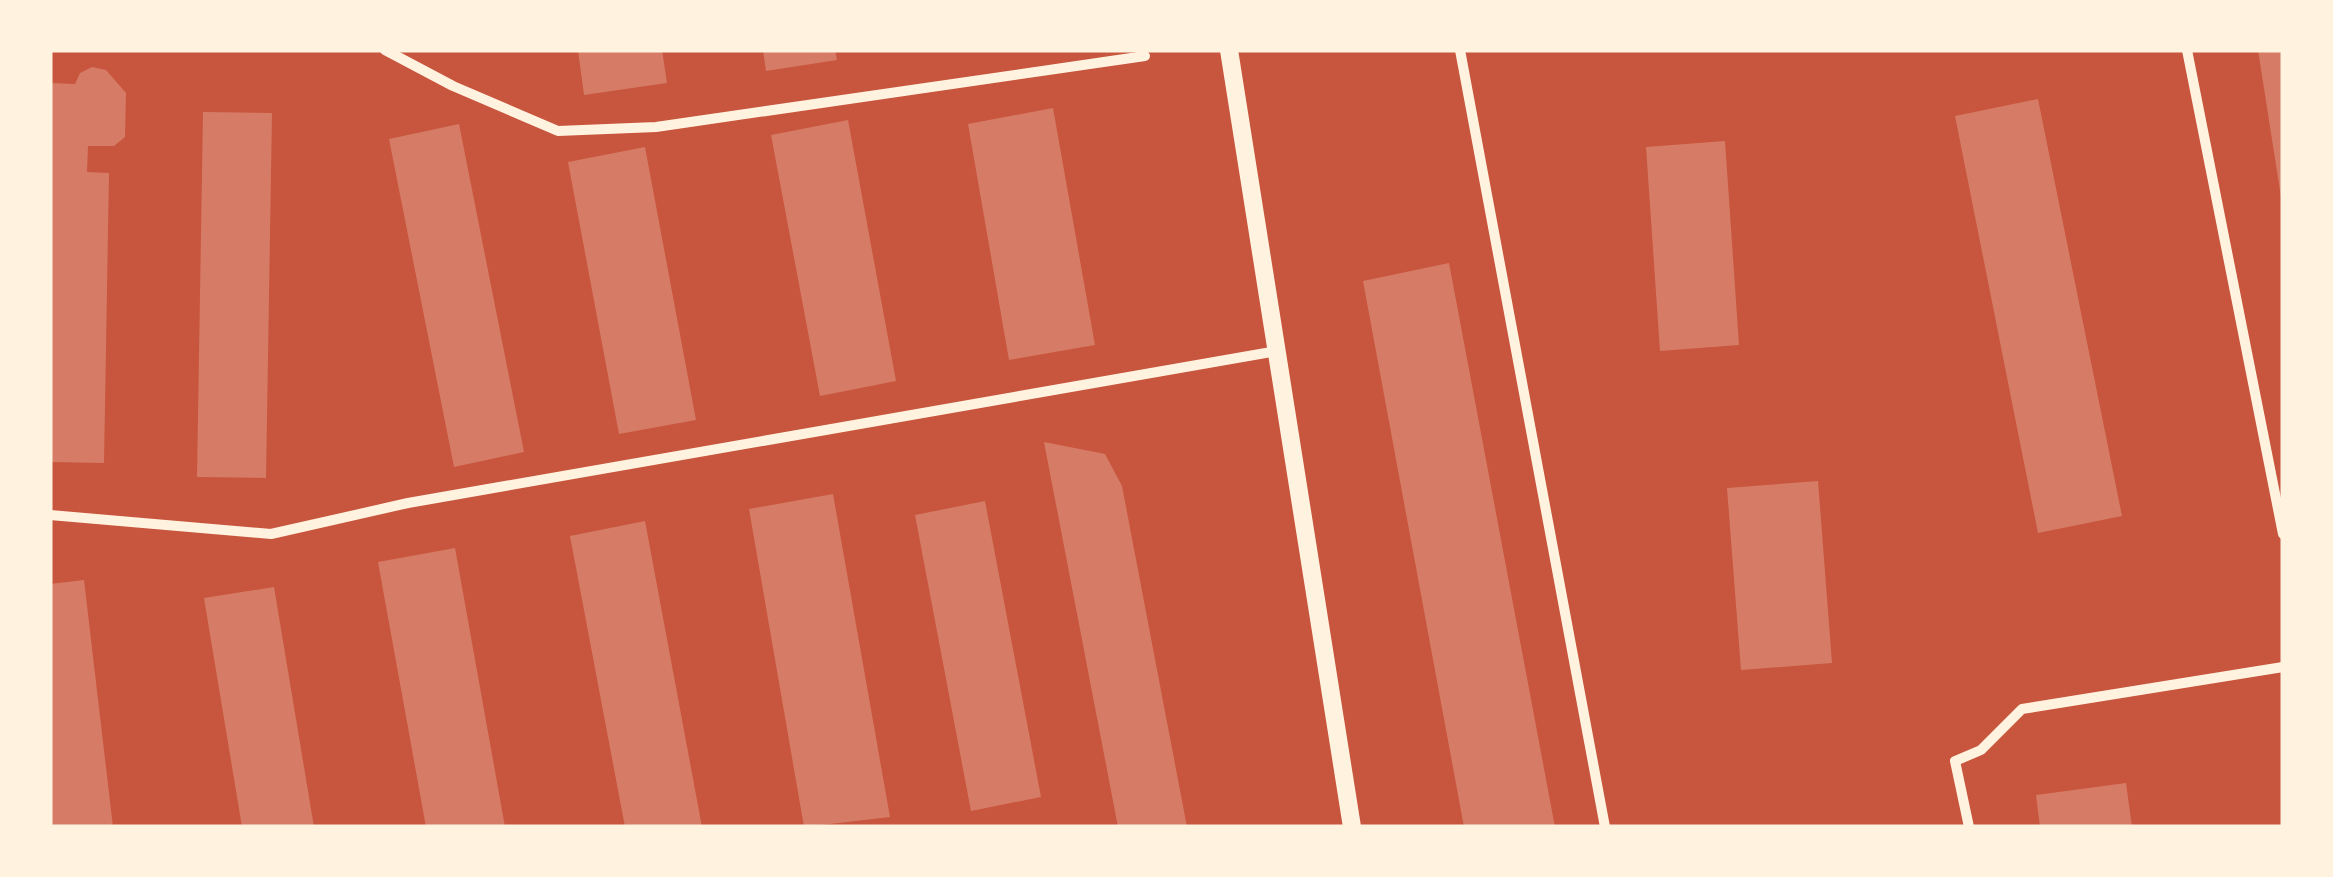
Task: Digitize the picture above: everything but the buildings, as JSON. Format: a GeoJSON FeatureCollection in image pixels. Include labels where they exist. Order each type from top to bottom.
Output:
{"type":"FeatureCollection","features":[{"type":"Feature","properties":{"kind":"street"},"geometry":{"type":"LineString","coordinates":[[385,50],[558,131],[656,127],[1145,56]]}},
{"type":"Feature","properties":{"kind":"street"},"geometry":{"type":"LineString","coordinates":[[1229,50],[1352,827]]}},
{"type":"Feature","properties":{"kind":"street"},"geometry":{"type":"LineString","coordinates":[[1460,50],[1605,827]]}},
{"type":"Feature","properties":{"kind":"street"},"geometry":{"type":"LineString","coordinates":[[2187,50],[2283,534]]}},
{"type":"Feature","properties":{"kind":"street"},"geometry":{"type":"LineString","coordinates":[[50,515],[270,534],[408,502],[1277,351]]}},
{"type":"Feature","properties":{"kind":"street"},"geometry":{"type":"LineString","coordinates":[[1968,827],[1955,761],[1981,750],[2022,710],[2283,667]]}}]}
